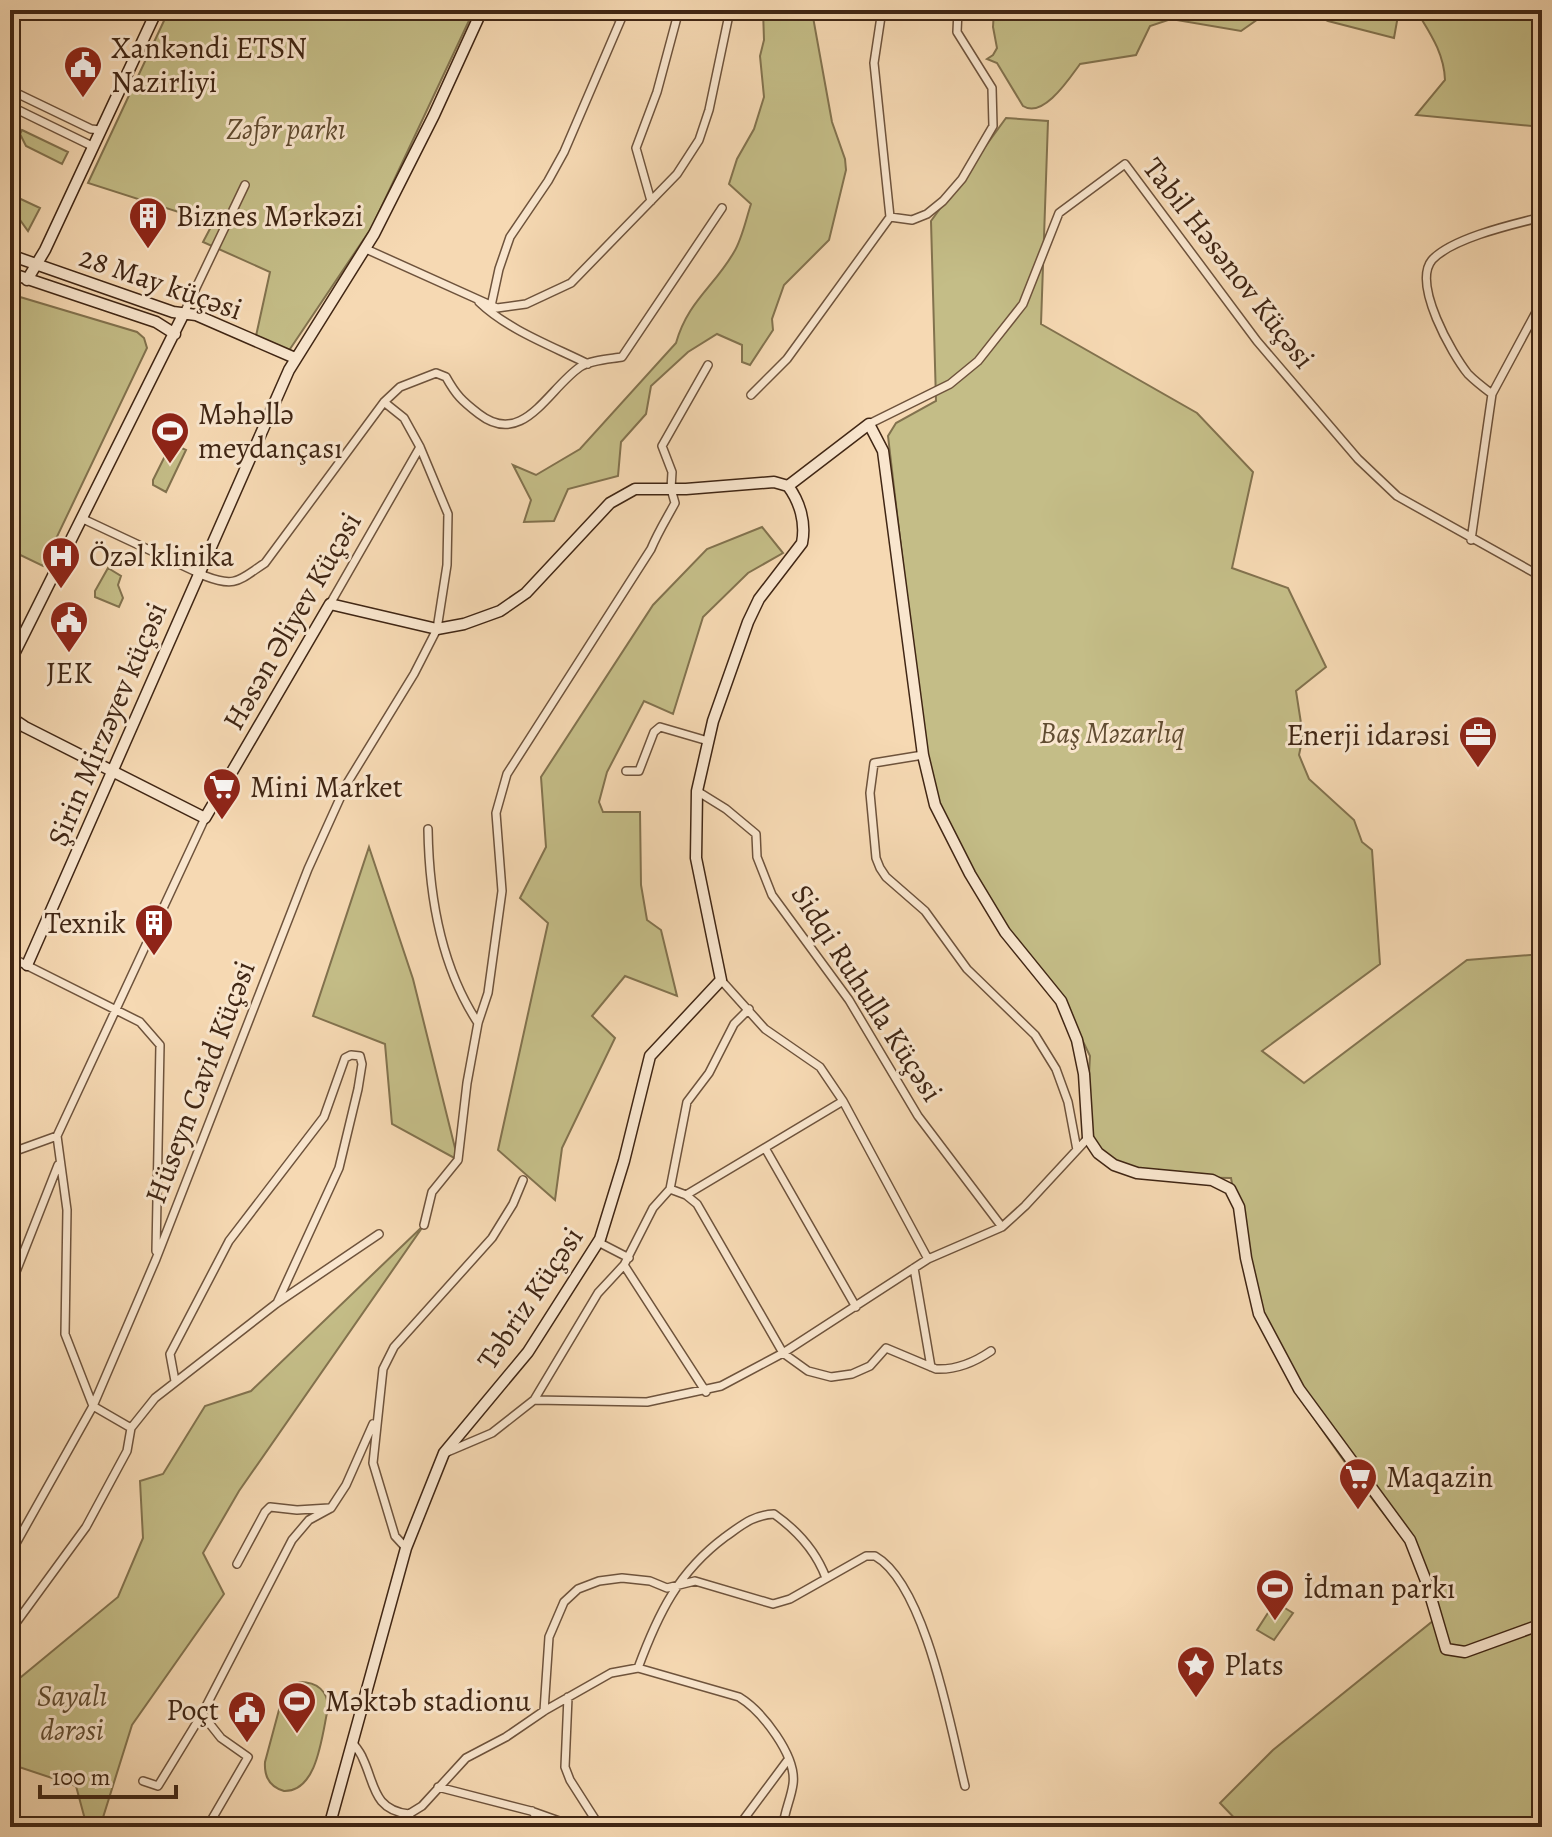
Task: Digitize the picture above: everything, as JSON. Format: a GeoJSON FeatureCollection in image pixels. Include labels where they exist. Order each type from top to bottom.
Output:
{"type":"FeatureCollection","features":[{"type":"Feature","properties":{"kind":"street"},"geometry":{"type":"LineString","coordinates":[[27,280],[157,10]]}},
{"type":"Feature","properties":{"kind":"street"},"geometry":{"type":"LineString","coordinates":[[295,358],[366,249],[434,115],[482,10]]}},
{"type":"Feature","properties":{"kind":"street"},"geometry":{"type":"LineString","coordinates":[[600,10],[621,19]]}},
{"type":"Feature","properties":{"kind":"street"},"geometry":{"type":"LineString","coordinates":[[491,306],[510,237],[564,152],[625,10]]}},
{"type":"Feature","properties":{"kind":"street"},"geometry":{"type":"LineString","coordinates":[[651,201],[636,148],[657,92],[679,10]]}},
{"type":"Feature","properties":{"kind":"street"},"geometry":{"type":"LineString","coordinates":[[366,249],[497,308],[526,304],[571,283],[677,174],[699,140],[709,110],[730,10]]}},
{"type":"Feature","properties":{"kind":"street"},"geometry":{"type":"LineString","coordinates":[[751,395],[787,359],[890,217],[874,63],[882,10]]}},
{"type":"Feature","properties":{"kind":"street"},"geometry":{"type":"LineString","coordinates":[[890,217],[912,220],[927,214],[943,201],[962,179],[993,126],[992,88],[957,32],[958,10]]}},
{"type":"Feature","properties":{"kind":"street"},"geometry":{"type":"LineString","coordinates":[[10,90],[86,127],[100,130]]}},
{"type":"Feature","properties":{"kind":"street"},"geometry":{"type":"LineString","coordinates":[[10,106],[92,146]]}},
{"type":"Feature","properties":{"kind":"street","name":"Tabil Həsənov Küçəsi"},"geometry":{"type":"LineString","coordinates":[[869,424],[950,384],[978,361],[1023,304],[1059,213],[1125,164],[1257,341],[1358,459],[1397,496],[1542,577]]}},
{"type":"Feature","properties":{"kind":"street"},"geometry":{"type":"LineString","coordinates":[[10,662],[175,334],[245,185]]}},
{"type":"Feature","properties":{"kind":"street"},"geometry":{"type":"LineString","coordinates":[[81,518],[198,573],[224,583],[237,581],[265,563],[384,402],[400,387],[436,373],[446,377],[458,399],[488,422],[504,425],[522,422],[582,365],[622,357],[722,208]]}},
{"type":"Feature","properties":{"kind":"street"},"geometry":{"type":"LineString","coordinates":[[1492,394],[1470,376],[1450,349],[1436,319],[1427,271],[1431,261],[1447,249],[1495,229],[1542,217]]}},
{"type":"Feature","properties":{"kind":"street","name":"28 May küçəsi"},"geometry":{"type":"LineString","coordinates":[[10,255],[151,305],[196,315],[295,358]]}},
{"type":"Feature","properties":{"kind":"street","name":"28 May küçəsi"},"geometry":{"type":"LineString","coordinates":[[10,273],[156,322],[175,334]]}},
{"type":"Feature","properties":{"kind":"street"},"geometry":{"type":"LineString","coordinates":[[475,298],[489,313],[588,364]]}},
{"type":"Feature","properties":{"kind":"street"},"geometry":{"type":"LineString","coordinates":[[1471,540],[1492,394],[1542,301]]}},
{"type":"Feature","properties":{"kind":"street","name":"Şirin Mirzəyev küçəsi"},"geometry":{"type":"LineString","coordinates":[[27,965],[295,358]]}},
{"type":"Feature","properties":{"kind":"street"},"geometry":{"type":"LineString","coordinates":[[424,1225],[432,1192],[458,1160],[467,1083],[478,1023],[488,993],[502,891],[496,813],[507,774],[651,549],[664,518],[675,503],[671,489],[672,472],[662,446],[708,365]]}},
{"type":"Feature","properties":{"kind":"street"},"geometry":{"type":"LineString","coordinates":[[384,402],[404,418],[420,447]]}},
{"type":"Feature","properties":{"kind":"street"},"geometry":{"type":"LineString","coordinates":[[788,486],[869,424],[883,451],[923,755],[935,805],[970,874],[1005,932],[1061,1001],[1077,1040],[1082,1063],[1088,1138],[1098,1153],[1114,1165],[1137,1173],[1212,1180],[1230,1189],[1239,1207],[1246,1258],[1259,1314],[1299,1389],[1410,1540],[1446,1649],[1465,1652],[1542,1624]]}},
{"type":"Feature","properties":{"kind":"street","name":"Hüseyn Cavid Küçəsi"},"geometry":{"type":"LineString","coordinates":[[10,1554],[93,1406],[156,1259],[308,869],[346,785],[414,674],[437,629],[447,565],[448,514],[420,447]]}},
{"type":"Feature","properties":{"kind":"street","name":"Həsən Əliyev Küçəsi"},"geometry":{"type":"LineString","coordinates":[[93,1406],[65,1334],[67,1210],[57,1136],[205,818],[420,447]]}},
{"type":"Feature","properties":{"kind":"street"},"geometry":{"type":"LineString","coordinates":[[330,604],[437,629],[464,624],[500,611],[526,593],[610,503],[626,492],[774,482],[788,486],[796,497],[801,516],[802,543],[759,599],[713,721],[697,791],[696,858],[721,980],[765,1029],[820,1067],[843,1101],[928,1259]]}},
{"type":"Feature","properties":{"kind":"street"},"geometry":{"type":"LineString","coordinates":[[10,717],[205,818]]}},
{"type":"Feature","properties":{"kind":"street"},"geometry":{"type":"LineString","coordinates":[[626,771],[639,771],[654,732],[660,727],[708,741]]}},
{"type":"Feature","properties":{"kind":"street"},"geometry":{"type":"LineString","coordinates":[[923,755],[874,763],[870,793],[876,858],[886,877],[925,911],[967,969],[1035,1035],[1056,1069],[1068,1102],[1077,1150]]}},
{"type":"Feature","properties":{"kind":"street","name":"Sidqi Ruhulla Küçəsi"},"geometry":{"type":"LineString","coordinates":[[697,791],[726,809],[756,834],[757,857],[772,895],[849,1000],[918,1116],[1002,1227]]}},
{"type":"Feature","properties":{"kind":"street"},"geometry":{"type":"LineString","coordinates":[[428,829],[429,874],[451,975],[462,1000],[478,1023]]}},
{"type":"Feature","properties":{"kind":"street"},"geometry":{"type":"LineString","coordinates":[[10,957],[140,1022],[160,1045],[156,1259]]}},
{"type":"Feature","properties":{"kind":"street","name":"Təbriz Küçəsi"},"geometry":{"type":"LineString","coordinates":[[351,1740],[406,1548],[444,1453],[528,1352],[598,1242],[624,1161],[650,1056],[721,980]]}},
{"type":"Feature","properties":{"kind":"street"},"geometry":{"type":"LineString","coordinates":[[444,1453],[492,1433],[534,1400],[598,1293],[626,1262],[653,1208],[670,1189],[687,1102],[709,1073],[734,1024],[749,1009]]}},
{"type":"Feature","properties":{"kind":"street"},"geometry":{"type":"LineString","coordinates":[[175,1381],[170,1354],[229,1241],[324,1117],[345,1058],[360,1056],[362,1064],[358,1089],[339,1168],[277,1303]]}},
{"type":"Feature","properties":{"kind":"street"},"geometry":{"type":"LineString","coordinates":[[686,1195],[843,1101]]}},
{"type":"Feature","properties":{"kind":"street"},"geometry":{"type":"LineString","coordinates":[[10,1153],[57,1136]]}},
{"type":"Feature","properties":{"kind":"street"},"geometry":{"type":"LineString","coordinates":[[534,1400],[647,1402],[706,1392],[721,1386],[783,1353],[928,1259],[1002,1227],[1088,1138]]}},
{"type":"Feature","properties":{"kind":"street"},"geometry":{"type":"LineString","coordinates":[[765,1148],[856,1307]]}},
{"type":"Feature","properties":{"kind":"street","name":"Həsən Əliyev Küçəsi"},"geometry":{"type":"LineString","coordinates":[[10,1287],[59,1163]]}},
{"type":"Feature","properties":{"kind":"street"},"geometry":{"type":"LineString","coordinates":[[406,1548],[395,1536],[373,1463],[383,1369],[394,1347],[492,1238],[513,1204],[523,1180]]}},
{"type":"Feature","properties":{"kind":"street"},"geometry":{"type":"LineString","coordinates":[[670,1189],[686,1195],[697,1204],[783,1353],[808,1371],[831,1377],[852,1374],[870,1366],[886,1348],[944,1370],[979,1359],[991,1351]]}},
{"type":"Feature","properties":{"kind":"street"},"geometry":{"type":"LineString","coordinates":[[10,1631],[86,1527],[127,1451],[131,1428],[155,1398],[277,1303],[379,1234]]}},
{"type":"Feature","properties":{"kind":"street"},"geometry":{"type":"LineString","coordinates":[[598,1242],[626,1262],[706,1392]]}},
{"type":"Feature","properties":{"kind":"street"},"geometry":{"type":"LineString","coordinates":[[914,1268],[931,1367]]}},
{"type":"Feature","properties":{"kind":"street"},"geometry":{"type":"LineString","coordinates":[[93,1406],[131,1428]]}},
{"type":"Feature","properties":{"kind":"street"},"geometry":{"type":"LineString","coordinates":[[143,1781],[158,1786],[202,1714],[292,1540],[309,1520],[331,1508],[346,1485],[376,1419]]}},
{"type":"Feature","properties":{"kind":"street"},"geometry":{"type":"LineString","coordinates":[[237,1564],[270,1507],[297,1510],[331,1508]]}},
{"type":"Feature","properties":{"kind":"street"},"geometry":{"type":"LineString","coordinates":[[638,1668],[655,1623],[676,1587],[697,1559],[749,1519],[774,1514],[813,1550],[826,1578]]}},
{"type":"Feature","properties":{"kind":"street"},"geometry":{"type":"LineString","coordinates":[[544,1711],[549,1637],[564,1602],[578,1589],[599,1581],[622,1578],[650,1581],[667,1588],[695,1581],[773,1604],[790,1599],[866,1556],[875,1556],[895,1574],[919,1615],[965,1786]]}},
{"type":"Feature","properties":{"kind":"street"},"geometry":{"type":"LineString","coordinates":[[351,1740],[363,1758],[374,1793],[384,1805],[409,1814],[422,1806],[466,1758],[611,1673],[638,1668],[739,1697],[752,1705],[779,1739],[793,1783],[783,1827]]}},
{"type":"Feature","properties":{"kind":"street"},"geometry":{"type":"LineString","coordinates":[[568,1697],[565,1767],[600,1827]]}},
{"type":"Feature","properties":{"kind":"street"},"geometry":{"type":"LineString","coordinates":[[202,1714],[221,1738],[248,1757],[212,1819],[212,1827]]}},
{"type":"Feature","properties":{"kind":"street"},"geometry":{"type":"LineString","coordinates":[[329,1827],[351,1740]]}},
{"type":"Feature","properties":{"kind":"street"},"geometry":{"type":"LineString","coordinates":[[738,1827],[787,1761]]}},
{"type":"Feature","properties":{"kind":"street"},"geometry":{"type":"LineString","coordinates":[[438,1787],[531,1811],[576,1827]]}},
{"type":"Feature","properties":{"kind":"street"},"geometry":{"type":"LineString","coordinates":[[531,1811],[537,1817],[538,1827]]}},
{"type":"Feature","properties":{"kind":"street"},"geometry":{"type":"LineString","coordinates":[[409,1814],[413,1827]]}},
{"type":"Feature","properties":{"kind":"green space","name":"Zəfər parkı"},"geometry":{"type":"Polygon","coordinates":[[[169,10],[474,10],[372,227],[288,352],[256,336],[270,272],[203,242],[213,223],[88,183],[169,10]]]}},
{"type":"Feature","properties":{"kind":"green space"},"geometry":{"type":"Polygon","coordinates":[[[763,10],[809,10],[813,17],[832,122],[846,170],[829,240],[784,285],[772,319],[773,330],[750,365],[742,362],[742,345],[717,334],[688,352],[651,386],[646,414],[621,442],[618,476],[568,489],[554,521],[524,522],[531,500],[513,465],[536,475],[580,449],[676,343],[687,316],[737,247],[751,204],[729,184],[737,159],[754,129],[764,97],[760,56],[764,40],[763,10]]]}},
{"type":"Feature","properties":{"kind":"green space"},"geometry":{"type":"Polygon","coordinates":[[[994,10],[1271,10],[1241,31],[1171,19],[1150,26],[1136,55],[1080,64],[1055,96],[1031,109],[1023,106],[997,63],[987,59],[997,48],[994,10]]]}},
{"type":"Feature","properties":{"kind":"green space"},"geometry":{"type":"Polygon","coordinates":[[[1305,10],[1399,10],[1394,38],[1328,21],[1305,10]]]}},
{"type":"Feature","properties":{"kind":"green space"},"geometry":{"type":"Polygon","coordinates":[[[1416,10],[1542,10],[1542,127],[1416,115],[1445,80],[1439,51],[1416,10]]]}},
{"type":"Feature","properties":{"kind":"green space","name":"Baş Məzarlıq"},"geometry":{"type":"Polygon","coordinates":[[[1006,118],[1048,121],[1041,324],[1197,413],[1253,472],[1232,568],[1288,588],[1326,667],[1296,691],[1303,736],[1299,755],[1309,779],[1354,820],[1362,842],[1372,850],[1380,964],[1262,1051],[1304,1083],[1467,960],[1542,954],[1542,1827],[1243,1827],[1220,1803],[1273,1750],[1434,1620],[1424,1566],[1297,1394],[1253,1296],[1231,1178],[1170,1177],[1127,1171],[1094,1143],[1088,1092],[1090,1056],[1066,1006],[1006,929],[940,813],[926,762],[888,436],[896,423],[936,401],[931,221],[1006,118]]]}},
{"type":"Feature","properties":{"kind":"green space"},"geometry":{"type":"Polygon","coordinates":[[[22,130],[68,152],[62,164],[26,146],[20,134],[22,130]]]}},
{"type":"Feature","properties":{"kind":"green space"},"geometry":{"type":"Polygon","coordinates":[[[10,194],[40,208],[28,231],[10,206],[10,194]]]}},
{"type":"Feature","properties":{"kind":"green space"},"geometry":{"type":"Polygon","coordinates":[[[10,294],[137,332],[144,338],[147,348],[43,566],[10,550],[10,294]]]}},
{"type":"Feature","properties":{"kind":"green space","name":"Məhəllə meydançası"},"geometry":{"type":"Polygon","coordinates":[[[173,444],[186,450],[166,492],[153,485],[153,480],[173,444]]]}},
{"type":"Feature","properties":{"kind":"green space"},"geometry":{"type":"Polygon","coordinates":[[[762,527],[783,553],[748,573],[703,617],[673,714],[644,701],[607,772],[599,802],[603,812],[640,812],[641,885],[647,920],[661,930],[677,996],[625,976],[592,1016],[615,1038],[562,1148],[555,1200],[498,1150],[548,923],[520,898],[546,847],[541,777],[653,605],[707,549],[762,527]]]}},
{"type":"Feature","properties":{"kind":"green space"},"geometry":{"type":"Polygon","coordinates":[[[108,568],[121,576],[118,585],[123,598],[119,607],[95,597],[95,591],[108,568]]]}},
{"type":"Feature","properties":{"kind":"green space"},"geometry":{"type":"Polygon","coordinates":[[[369,847],[413,979],[458,1160],[392,1124],[385,1044],[313,1016],[369,847]]]}},
{"type":"Feature","properties":{"kind":"green space","name":"Sayalı dərəsi"},"geometry":{"type":"Polygon","coordinates":[[[424,1225],[239,1491],[203,1553],[224,1594],[132,1725],[100,1827],[87,1827],[76,1786],[10,1764],[10,1678],[21,1677],[118,1597],[143,1538],[140,1481],[163,1474],[205,1406],[251,1391],[424,1225]]]}},
{"type":"Feature","properties":{"kind":"green space","name":"İdman parkı"},"geometry":{"type":"Polygon","coordinates":[[[1275,1602],[1293,1613],[1274,1640],[1257,1630],[1275,1602]]]}},
{"type":"Feature","properties":{"kind":"green space","name":"Məktəb stadionu"},"geometry":{"type":"Polygon","coordinates":[[[300,1682],[320,1689],[326,1697],[328,1708],[311,1772],[295,1789],[284,1791],[269,1781],[265,1762],[283,1695],[290,1686],[300,1682]]]}},
{"type":"Feature","properties":{"kind":"place","name":"Xankəndi ETSN Nazirliyi"},"geometry":{"type":"Point","coordinates":[83,99]}},
{"type":"Feature","properties":{"kind":"place","name":"Biznes Mərkəzi"},"geometry":{"type":"Point","coordinates":[148,250]}},
{"type":"Feature","properties":{"kind":"place","name":"Məhəllə meydançası"},"geometry":{"type":"Point","coordinates":[170,465]}},
{"type":"Feature","properties":{"kind":"place","name":"Özəl klinika"},"geometry":{"type":"Point","coordinates":[61,590]}},
{"type":"Feature","properties":{"kind":"place","name":"JEK"},"geometry":{"type":"Point","coordinates":[69,654]}},
{"type":"Feature","properties":{"kind":"place","name":"Enerji idarəsi"},"geometry":{"type":"Point","coordinates":[1478,769]}},
{"type":"Feature","properties":{"kind":"place","name":"Mini Market"},"geometry":{"type":"Point","coordinates":[222,821]}},
{"type":"Feature","properties":{"kind":"place","name":"Texnik"},"geometry":{"type":"Point","coordinates":[154,957]}},
{"type":"Feature","properties":{"kind":"place","name":"Maqazin"},"geometry":{"type":"Point","coordinates":[1358,1511]}},
{"type":"Feature","properties":{"kind":"place","name":"İdman parkı"},"geometry":{"type":"Point","coordinates":[1275,1622]}},
{"type":"Feature","properties":{"kind":"place","name":"Plats"},"geometry":{"type":"Point","coordinates":[1196,1699]}},
{"type":"Feature","properties":{"kind":"place","name":"Məktəb stadionu"},"geometry":{"type":"Point","coordinates":[297,1735]}},
{"type":"Feature","properties":{"kind":"place","name":"Poçt"},"geometry":{"type":"Point","coordinates":[247,1744]}}]}
